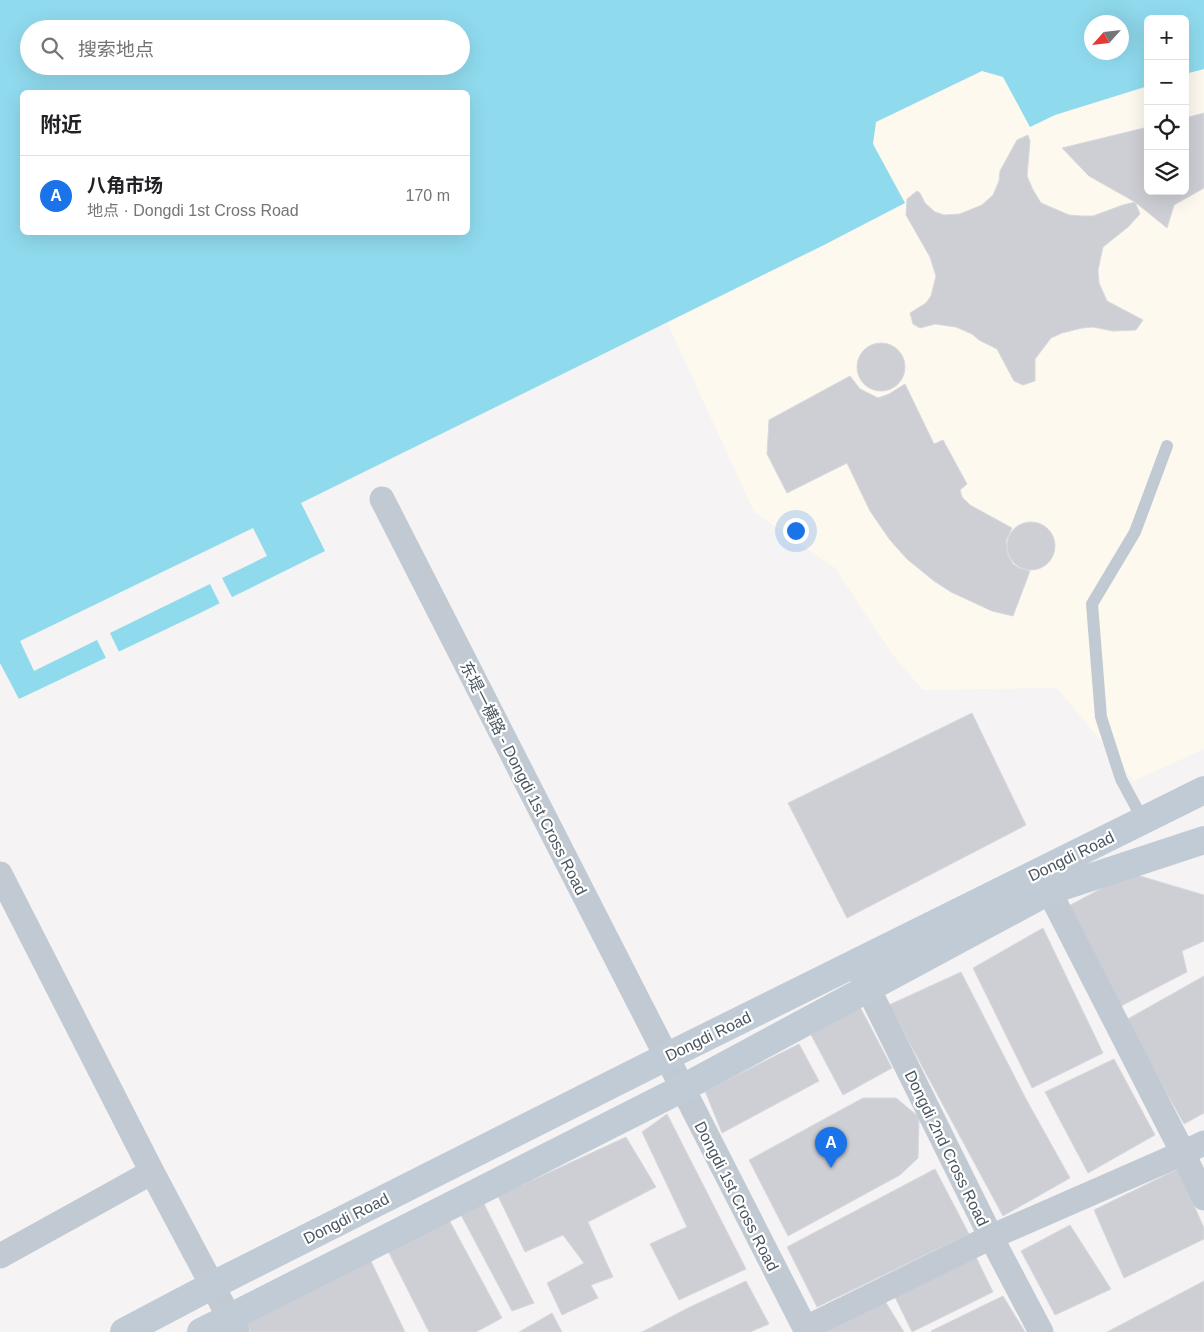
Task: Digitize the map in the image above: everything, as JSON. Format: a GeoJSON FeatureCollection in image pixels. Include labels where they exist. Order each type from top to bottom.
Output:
{"type":"FeatureCollection","features":[{"type":"Feature","properties":{"kind":"main road","name":"Dongdi Road"},"geometry":{"type":"LineString","coordinates":[[124,1332],[213,1285],[856,962],[1143,820],[1201,796]]}},
{"type":"Feature","properties":{"kind":"main road","name":"Dongdi Road"},"geometry":{"type":"LineString","coordinates":[[200,1332],[233,1324],[682,1089],[1049,891],[1204,840]]}},
{"type":"Feature","properties":{"kind":"street","name":"东堤一横路 - Dongdi 1st Cross Road"},"geometry":{"type":"LineString","coordinates":[[382,499],[666,1057]]}},
{"type":"Feature","properties":{"kind":"street"},"geometry":{"type":"LineString","coordinates":[[0,874],[152,1172],[233,1324]]}},
{"type":"Feature","properties":{"kind":"street"},"geometry":{"type":"LineString","coordinates":[[1049,891],[1194,1148],[1204,1198]]}},
{"type":"Feature","properties":{"kind":"street","name":"Dongdi 2nd Cross Road"},"geometry":{"type":"LineString","coordinates":[[856,962],[991,1236],[1041,1332]]}},
{"type":"Feature","properties":{"kind":"street","name":"Dongdi 1st Cross Road"},"geometry":{"type":"LineString","coordinates":[[666,1057],[802,1329]]}},
{"type":"Feature","properties":{"kind":"street"},"geometry":{"type":"LineString","coordinates":[[802,1329],[991,1236],[1194,1148]]}},
{"type":"Feature","properties":{"kind":"street"},"geometry":{"type":"LineString","coordinates":[[0,1256],[152,1172]]}},
{"type":"Feature","properties":{"kind":"lane"},"geometry":{"type":"LineString","coordinates":[[1143,820],[1121,779],[1101,717],[1092,604],[1135,532],[1167,446]]}},
{"type":"Feature","properties":{"kind":"shaded area"},"geometry":{"type":"Polygon","coordinates":[[[1204,69],[1204,749],[1134,781],[1057,688],[923,690],[892,654],[835,568],[754,512],[667,322],[904,204],[873,144],[876,122],[982,71],[1003,77],[1030,127],[1055,115],[1144,87],[1144,195],[1189,195],[1189,73],[1204,69]]]}},
{"type":"Feature","properties":{"kind":"water"},"geometry":{"type":"Polygon","coordinates":[[[0,0],[1204,0],[1204,69],[1189,73],[1189,15],[1144,15],[1144,87],[1055,115],[1030,127],[1003,77],[982,71],[876,122],[873,144],[905,203],[824,245],[301,503],[325,551],[19,699],[0,663],[0,0]]]}},
{"type":"Feature","properties":{"kind":"pier"},"geometry":{"type":"Polygon","coordinates":[[[253,528],[267,556],[222,578],[233,599],[221,606],[210,584],[110,633],[120,654],[107,660],[97,640],[34,671],[20,641],[253,528]]]}},
{"type":"Feature","properties":{"kind":"building"},"geometry":{"type":"Polygon","coordinates":[[[1204,113],[1204,188],[1174,205],[1167,228],[1135,202],[1089,176],[1062,148],[1144,128],[1144,195],[1189,195],[1189,117],[1204,113]]]}},
{"type":"Feature","properties":{"kind":"building"},"geometry":{"type":"Polygon","coordinates":[[[1028,135],[1030,141],[1027,176],[1041,203],[1069,215],[1093,216],[1135,202],[1140,214],[1128,227],[1103,247],[1098,270],[1099,283],[1107,301],[1143,320],[1136,330],[1113,331],[1093,327],[1082,328],[1051,338],[1035,359],[1035,381],[1023,385],[1014,381],[997,349],[979,340],[972,334],[956,327],[935,324],[920,328],[913,324],[910,313],[926,303],[931,296],[936,276],[930,257],[906,215],[907,199],[917,191],[925,203],[935,212],[944,215],[960,214],[982,205],[993,195],[999,181],[1000,171],[1017,140],[1028,135]]]}},
{"type":"Feature","properties":{"kind":"building"},"geometry":{"type":"Polygon","coordinates":[[[876,343],[886,343],[895,347],[901,353],[904,358],[904,376],[895,387],[886,391],[876,391],[867,387],[861,381],[857,372],[857,362],[861,353],[867,347],[876,343]]]}},
{"type":"Feature","properties":{"kind":"building"},"geometry":{"type":"Polygon","coordinates":[[[850,376],[860,389],[878,398],[889,394],[905,384],[934,444],[943,440],[967,484],[960,490],[962,497],[970,505],[1012,528],[1006,541],[1008,555],[1013,564],[1030,571],[1013,616],[992,611],[951,592],[907,559],[890,540],[870,511],[847,463],[787,493],[767,454],[769,420],[850,376]]]}},
{"type":"Feature","properties":{"kind":"building"},"geometry":{"type":"Polygon","coordinates":[[[1026,522],[1036,522],[1045,526],[1051,532],[1054,537],[1054,555],[1045,566],[1036,570],[1026,570],[1017,566],[1011,560],[1007,551],[1007,541],[1011,532],[1017,526],[1026,522]]]}},
{"type":"Feature","properties":{"kind":"building"},"geometry":{"type":"Polygon","coordinates":[[[972,713],[1026,825],[847,918],[788,803],[972,713]]]}},
{"type":"Feature","properties":{"kind":"building"},"geometry":{"type":"Polygon","coordinates":[[[1130,873],[1204,895],[1204,941],[1182,951],[1187,972],[1119,1007],[1065,908],[1130,873]]]}},
{"type":"Feature","properties":{"kind":"building"},"geometry":{"type":"Polygon","coordinates":[[[1043,928],[1103,1053],[1032,1088],[973,968],[1043,928]]]}},
{"type":"Feature","properties":{"kind":"building"},"geometry":{"type":"Polygon","coordinates":[[[961,972],[1026,1099],[1070,1178],[1003,1216],[889,1005],[961,972]]]}},
{"type":"Feature","properties":{"kind":"building"},"geometry":{"type":"Polygon","coordinates":[[[1204,976],[1204,1113],[1184,1124],[1126,1020],[1204,976]]]}},
{"type":"Feature","properties":{"kind":"building"},"geometry":{"type":"Polygon","coordinates":[[[858,1003],[892,1068],[843,1095],[809,1031],[858,1003]]]}},
{"type":"Feature","properties":{"kind":"building"},"geometry":{"type":"Polygon","coordinates":[[[799,1044],[819,1081],[722,1133],[705,1091],[799,1044]]]}},
{"type":"Feature","properties":{"kind":"building"},"geometry":{"type":"Polygon","coordinates":[[[1114,1059],[1155,1135],[1088,1173],[1045,1092],[1114,1059]]]}},
{"type":"Feature","properties":{"kind":"building"},"geometry":{"type":"Polygon","coordinates":[[[863,1098],[896,1098],[919,1117],[918,1158],[900,1175],[788,1236],[749,1160],[863,1098]]]}},
{"type":"Feature","properties":{"kind":"building"},"geometry":{"type":"Polygon","coordinates":[[[667,1114],[746,1269],[679,1300],[650,1244],[687,1227],[642,1132],[667,1114]]]}},
{"type":"Feature","properties":{"kind":"building"},"geometry":{"type":"Polygon","coordinates":[[[626,1137],[656,1187],[588,1222],[613,1277],[591,1285],[598,1298],[562,1315],[547,1283],[584,1263],[563,1235],[525,1252],[498,1196],[626,1137]]]}},
{"type":"Feature","properties":{"kind":"building"},"geometry":{"type":"Polygon","coordinates":[[[935,1169],[969,1234],[817,1307],[787,1247],[935,1169]]]}},
{"type":"Feature","properties":{"kind":"building"},"geometry":{"type":"Polygon","coordinates":[[[1178,1169],[1204,1228],[1204,1239],[1124,1278],[1094,1210],[1178,1169]]]}},
{"type":"Feature","properties":{"kind":"building"},"geometry":{"type":"Polygon","coordinates":[[[482,1200],[534,1303],[512,1311],[461,1215],[482,1200]]]}},
{"type":"Feature","properties":{"kind":"building"},"geometry":{"type":"Polygon","coordinates":[[[447,1216],[502,1318],[476,1332],[429,1332],[386,1247],[447,1216]]]}},
{"type":"Feature","properties":{"kind":"building"},"geometry":{"type":"Polygon","coordinates":[[[1070,1225],[1111,1289],[1055,1315],[1021,1251],[1070,1225]]]}},
{"type":"Feature","properties":{"kind":"building"},"geometry":{"type":"Polygon","coordinates":[[[973,1251],[993,1292],[912,1332],[892,1291],[973,1251]]]}},
{"type":"Feature","properties":{"kind":"building"},"geometry":{"type":"Polygon","coordinates":[[[369,1257],[405,1332],[251,1332],[244,1322],[369,1257]]]}},
{"type":"Feature","properties":{"kind":"building"},"geometry":{"type":"Polygon","coordinates":[[[746,1281],[769,1324],[750,1332],[642,1332],[690,1307],[746,1281]]]}},
{"type":"Feature","properties":{"kind":"building"},"geometry":{"type":"Polygon","coordinates":[[[1204,1281],[1204,1332],[1107,1332],[1204,1281]]]}},
{"type":"Feature","properties":{"kind":"building"},"geometry":{"type":"Polygon","coordinates":[[[1003,1296],[1025,1332],[931,1331],[1003,1296]]]}},
{"type":"Feature","properties":{"kind":"building"},"geometry":{"type":"Polygon","coordinates":[[[885,1301],[904,1332],[823,1332],[885,1301]]]}},
{"type":"Feature","properties":{"kind":"building"},"geometry":{"type":"Polygon","coordinates":[[[552,1313],[562,1332],[519,1332],[552,1313]]]}},
{"type":"Feature","properties":{"kind":"place","name":"八角市场"},"geometry":{"type":"Point","coordinates":[831,1168]}}]}
